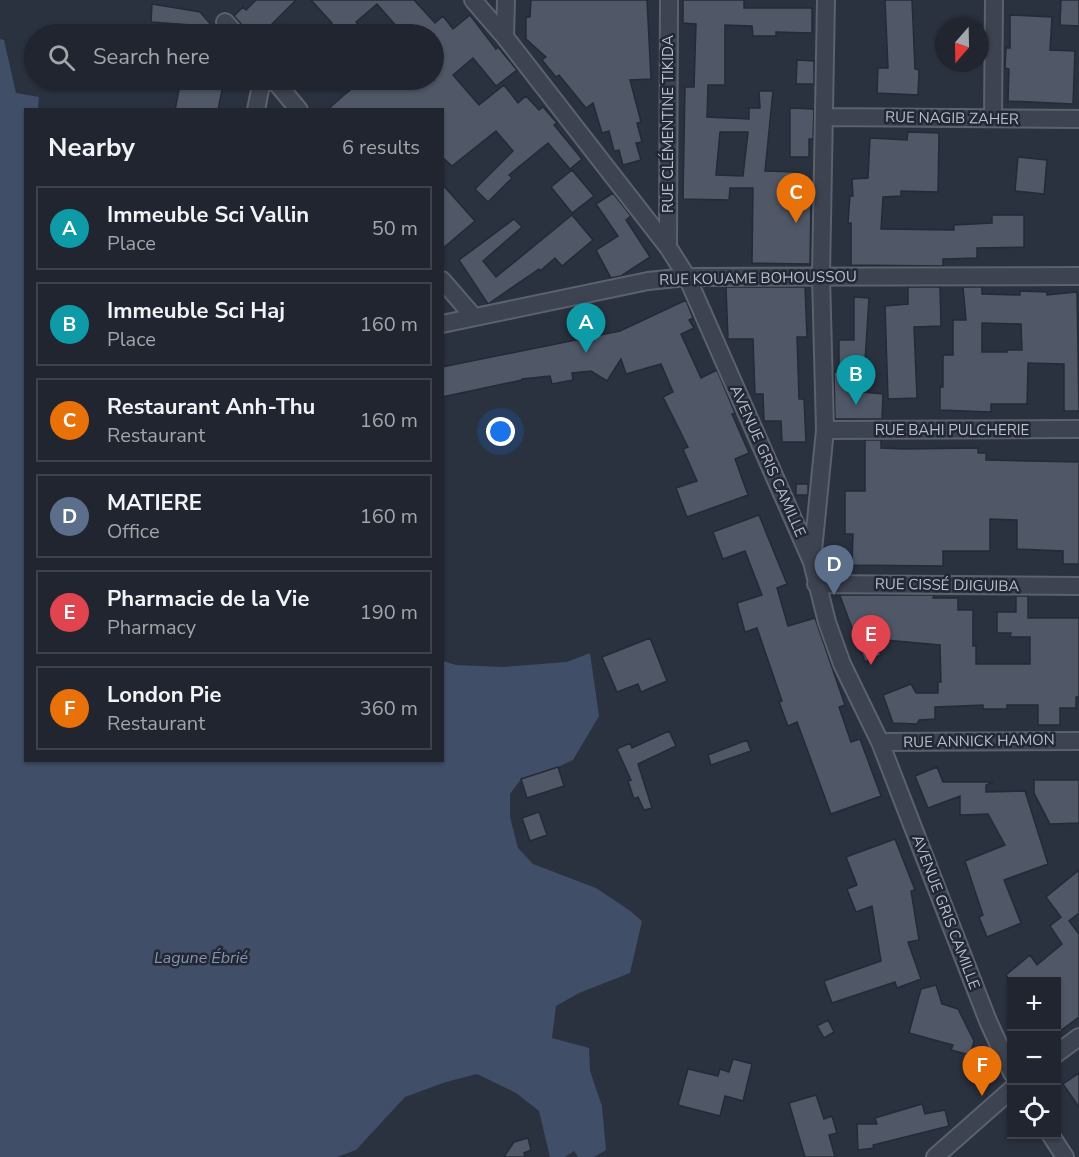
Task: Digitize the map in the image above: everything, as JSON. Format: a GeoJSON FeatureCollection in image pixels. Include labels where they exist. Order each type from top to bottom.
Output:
{"type":"FeatureCollection","features":[{"type":"Feature","properties":{"kind":"street","name":"AVENUE GRIS CAMILLE"},"geometry":{"type":"LineString","coordinates":[[473,0],[505,37],[668,247],[687,277],[812,562],[816,584],[842,663],[880,742],[988,1021],[1007,1064]]}},
{"type":"Feature","properties":{"kind":"street"},"geometry":{"type":"LineString","coordinates":[[505,37],[506,0]]}},
{"type":"Feature","properties":{"kind":"street","name":"RUE CLÉMENTINE TIKIDA"},"geometry":{"type":"LineString","coordinates":[[668,247],[669,0]]}},
{"type":"Feature","properties":{"kind":"street"},"geometry":{"type":"LineString","coordinates":[[812,562],[825,430],[821,276],[826,0]]}},
{"type":"Feature","properties":{"kind":"street"},"geometry":{"type":"LineString","coordinates":[[993,118],[994,0]]}},
{"type":"Feature","properties":{"kind":"street"},"geometry":{"type":"LineString","coordinates":[[256,108],[260,90]]}},
{"type":"Feature","properties":{"kind":"street"},"geometry":{"type":"LineString","coordinates":[[282,90],[297,108]]}},
{"type":"Feature","properties":{"kind":"street","name":"RUE NAGIB ZAHER"},"geometry":{"type":"LineString","coordinates":[[825,117],[1079,119]]}},
{"type":"Feature","properties":{"kind":"street","name":"RUE KOUAME BOHOUSSOU"},"geometry":{"type":"LineString","coordinates":[[444,324],[648,281],[687,277],[1079,276]]}},
{"type":"Feature","properties":{"kind":"street"},"geometry":{"type":"LineString","coordinates":[[444,282],[474,317]]}},
{"type":"Feature","properties":{"kind":"street","name":"RUE BAHI PULCHERIE"},"geometry":{"type":"LineString","coordinates":[[825,430],[1079,429]]}},
{"type":"Feature","properties":{"kind":"street","name":"RUE CISSÉ DJIGUIBA"},"geometry":{"type":"LineString","coordinates":[[816,584],[1079,586]]}},
{"type":"Feature","properties":{"kind":"street","name":"RUE ANNICK HAMON"},"geometry":{"type":"LineString","coordinates":[[880,742],[1079,741]]}},
{"type":"Feature","properties":{"kind":"street"},"geometry":{"type":"LineString","coordinates":[[1061,1050],[1079,1037]]}},
{"type":"Feature","properties":{"kind":"street"},"geometry":{"type":"LineString","coordinates":[[935,1157],[1007,1093]]}},
{"type":"Feature","properties":{"kind":"street"},"geometry":{"type":"LineString","coordinates":[[1053,1139],[1065,1157]]}},
{"type":"Feature","properties":{"kind":"water","name":"Lagune Ébrié"},"geometry":{"type":"Polygon","coordinates":[[[0,39],[4,40],[16,93],[39,97],[38,108],[24,108],[24,762],[444,762],[444,661],[456,665],[503,667],[567,662],[590,653],[599,716],[573,760],[521,779],[510,794],[510,817],[518,848],[533,864],[596,888],[642,921],[630,973],[579,993],[556,1006],[552,1038],[589,1048],[590,1071],[602,1106],[606,1150],[594,1157],[578,1157],[574,1151],[565,1157],[550,1157],[539,1111],[516,1093],[477,1074],[446,1082],[405,1097],[356,1150],[337,1157],[0,1157],[0,39]]]}},
{"type":"Feature","properties":{"kind":"building"},"geometry":{"type":"Polygon","coordinates":[[[256,0],[296,0],[272,24],[241,24],[234,16],[243,7],[246,10],[256,0]]]}},
{"type":"Feature","properties":{"kind":"building"},"geometry":{"type":"Polygon","coordinates":[[[311,0],[414,0],[435,23],[443,16],[453,29],[470,15],[496,49],[498,47],[517,70],[496,86],[473,58],[453,75],[479,105],[504,85],[518,103],[526,96],[539,110],[543,107],[557,123],[554,125],[582,159],[570,169],[548,143],[509,175],[512,178],[488,202],[475,189],[513,151],[496,131],[452,166],[444,159],[444,108],[329,108],[350,90],[444,90],[444,24],[394,24],[377,4],[356,22],[358,24],[332,23],[311,0]]]}},
{"type":"Feature","properties":{"kind":"building"},"geometry":{"type":"Polygon","coordinates":[[[531,0],[647,0],[651,79],[630,80],[641,122],[637,123],[642,142],[636,143],[641,160],[623,165],[619,150],[614,151],[609,131],[602,133],[593,103],[586,108],[559,75],[556,77],[542,60],[546,57],[526,39],[526,17],[530,17],[531,0]]]}},
{"type":"Feature","properties":{"kind":"building"},"geometry":{"type":"Polygon","coordinates":[[[683,0],[744,0],[744,8],[812,8],[812,33],[776,32],[776,36],[753,36],[752,26],[725,25],[725,85],[708,85],[707,117],[749,119],[749,108],[760,108],[759,91],[773,91],[765,171],[798,172],[797,200],[811,200],[810,264],[752,263],[753,188],[730,188],[729,200],[683,199],[685,87],[694,87],[696,24],[683,23],[683,0]],[[720,132],[716,175],[743,176],[748,132],[720,132]]]}},
{"type":"Feature","properties":{"kind":"building"},"geometry":{"type":"Polygon","coordinates":[[[885,0],[912,0],[915,69],[919,70],[918,95],[877,93],[878,68],[888,68],[885,0]]]}},
{"type":"Feature","properties":{"kind":"building"},"geometry":{"type":"Polygon","coordinates":[[[1061,0],[1079,0],[1079,26],[1060,25],[1061,0]]]}},
{"type":"Feature","properties":{"kind":"building"},"geometry":{"type":"Polygon","coordinates":[[[152,4],[200,12],[210,24],[178,24],[151,22],[152,4]]]}},
{"type":"Feature","properties":{"kind":"building"},"geometry":{"type":"Polygon","coordinates":[[[1010,15],[1052,17],[1050,50],[1075,51],[1073,104],[1008,101],[1009,69],[1005,68],[1006,48],[1010,48],[1010,15]]]}},
{"type":"Feature","properties":{"kind":"building"},"geometry":{"type":"Polygon","coordinates":[[[797,60],[814,61],[814,84],[796,84],[797,60]]]}},
{"type":"Feature","properties":{"kind":"building"},"geometry":{"type":"Polygon","coordinates":[[[179,90],[222,90],[218,108],[175,108],[179,90]]]}},
{"type":"Feature","properties":{"kind":"building"},"geometry":{"type":"Polygon","coordinates":[[[790,108],[814,109],[813,139],[809,139],[809,157],[790,157],[790,108]]]}},
{"type":"Feature","properties":{"kind":"building"},"geometry":{"type":"Polygon","coordinates":[[[908,132],[939,133],[938,192],[901,191],[901,196],[883,197],[881,229],[954,230],[954,225],[992,223],[992,215],[1024,215],[1024,247],[977,248],[977,258],[943,259],[943,266],[851,265],[851,223],[848,223],[850,196],[853,196],[852,179],[868,178],[870,138],[907,140],[908,132]]]}},
{"type":"Feature","properties":{"kind":"building"},"geometry":{"type":"Polygon","coordinates":[[[1018,157],[1047,160],[1044,194],[1015,191],[1018,157]]]}},
{"type":"Feature","properties":{"kind":"building"},"geometry":{"type":"Polygon","coordinates":[[[572,170],[594,196],[572,213],[551,187],[572,170]]]}},
{"type":"Feature","properties":{"kind":"building"},"geometry":{"type":"Polygon","coordinates":[[[444,186],[475,221],[444,247],[444,186]]]}},
{"type":"Feature","properties":{"kind":"building"},"geometry":{"type":"Polygon","coordinates":[[[613,193],[631,216],[626,220],[650,257],[621,276],[611,278],[596,250],[618,236],[596,204],[613,193]]]}},
{"type":"Feature","properties":{"kind":"building"},"geometry":{"type":"Polygon","coordinates":[[[572,215],[593,240],[562,266],[555,258],[540,271],[539,269],[488,304],[459,260],[514,219],[522,227],[483,261],[496,277],[572,215]]]}},
{"type":"Feature","properties":{"kind":"building"},"geometry":{"type":"Polygon","coordinates":[[[726,287],[805,287],[807,337],[797,337],[799,399],[804,399],[806,442],[782,442],[781,421],[764,421],[763,394],[755,394],[753,339],[728,339],[726,287]]]}},
{"type":"Feature","properties":{"kind":"building"},"geometry":{"type":"Polygon","coordinates":[[[908,287],[940,287],[941,326],[914,327],[917,398],[888,399],[885,306],[908,304],[908,287]]]}},
{"type":"Feature","properties":{"kind":"building"},"geometry":{"type":"Polygon","coordinates":[[[963,287],[982,287],[982,294],[1020,295],[1020,291],[1047,292],[1047,295],[1077,292],[1079,411],[1064,411],[1064,364],[1028,363],[1027,404],[991,404],[991,412],[940,410],[943,355],[953,355],[953,320],[966,320],[963,287]],[[982,323],[982,352],[1022,350],[1021,324],[982,323]]]}},
{"type":"Feature","properties":{"kind":"building"},"geometry":{"type":"Polygon","coordinates":[[[854,297],[869,298],[863,392],[883,394],[882,419],[835,419],[834,372],[839,372],[839,340],[854,340],[854,297]]]}},
{"type":"Feature","properties":{"kind":"building"},"geometry":{"type":"Polygon","coordinates":[[[686,300],[693,318],[689,320],[694,328],[681,334],[701,378],[717,370],[735,413],[732,414],[749,453],[735,459],[748,495],[687,517],[676,488],[697,481],[683,449],[688,447],[663,397],[673,392],[661,364],[626,374],[621,359],[607,381],[591,371],[572,373],[573,380],[552,384],[550,376],[522,379],[444,397],[444,367],[620,331],[686,300]]]}},
{"type":"Feature","properties":{"kind":"building"},"geometry":{"type":"Polygon","coordinates":[[[865,440],[881,440],[881,448],[978,448],[978,453],[986,453],[986,460],[1079,462],[1079,564],[1063,564],[1063,551],[1017,549],[1017,520],[990,519],[990,551],[943,551],[943,566],[852,565],[853,534],[845,534],[845,491],[865,491],[865,440]]]}},
{"type":"Feature","properties":{"kind":"building"},"geometry":{"type":"Polygon","coordinates":[[[796,484],[808,484],[808,495],[796,495],[796,484]]]}},
{"type":"Feature","properties":{"kind":"building"},"geometry":{"type":"Polygon","coordinates":[[[759,515],[787,584],[777,588],[788,626],[815,618],[845,705],[839,707],[851,742],[860,739],[881,796],[831,814],[797,722],[788,726],[779,702],[782,701],[757,628],[745,632],[737,603],[762,595],[745,551],[723,559],[713,532],[759,515]]]}},
{"type":"Feature","properties":{"kind":"building"},"geometry":{"type":"Polygon","coordinates":[[[841,595],[934,595],[933,598],[958,598],[958,610],[973,610],[973,646],[976,646],[976,664],[1030,664],[1030,637],[1010,637],[1011,633],[997,633],[997,612],[1016,612],[1016,596],[1028,596],[1028,618],[1079,618],[1079,697],[1076,697],[1076,708],[1060,708],[1060,725],[1038,725],[1038,705],[1007,705],[1007,709],[983,709],[983,705],[935,707],[935,719],[919,720],[917,724],[893,723],[883,695],[911,684],[916,693],[938,693],[938,682],[941,682],[940,645],[875,639],[881,655],[865,662],[841,595]]]}},
{"type":"Feature","properties":{"kind":"building"},"geometry":{"type":"Polygon","coordinates":[[[650,638],[667,681],[641,692],[638,684],[617,692],[602,657],[650,638]]]}},
{"type":"Feature","properties":{"kind":"building"},"geometry":{"type":"Polygon","coordinates":[[[669,731],[676,746],[638,764],[652,808],[644,810],[638,797],[634,799],[628,781],[631,780],[617,749],[630,743],[632,748],[669,731]]]}},
{"type":"Feature","properties":{"kind":"building"},"geometry":{"type":"Polygon","coordinates":[[[747,740],[751,751],[711,765],[708,755],[747,740]]]}},
{"type":"Feature","properties":{"kind":"building"},"geometry":{"type":"Polygon","coordinates":[[[558,767],[564,786],[527,798],[521,779],[558,767]]]}},
{"type":"Feature","properties":{"kind":"building"},"geometry":{"type":"Polygon","coordinates":[[[937,767],[943,782],[993,782],[986,785],[986,792],[1025,791],[1048,864],[1004,880],[1021,923],[987,937],[979,917],[983,915],[965,861],[1005,845],[988,814],[960,815],[960,796],[928,808],[915,776],[937,767]]]}},
{"type":"Feature","properties":{"kind":"building"},"geometry":{"type":"Polygon","coordinates":[[[1034,780],[1079,780],[1079,823],[1050,824],[1034,793],[1034,780]]]}},
{"type":"Feature","properties":{"kind":"building"},"geometry":{"type":"Polygon","coordinates":[[[539,812],[547,835],[530,841],[522,818],[539,812]]]}},
{"type":"Feature","properties":{"kind":"building"},"geometry":{"type":"Polygon","coordinates":[[[895,839],[915,890],[911,891],[919,940],[908,942],[921,979],[897,988],[895,982],[832,1003],[824,981],[881,961],[872,906],[856,912],[847,889],[857,885],[846,857],[895,839]]]}},
{"type":"Feature","properties":{"kind":"building"},"geometry":{"type":"Polygon","coordinates":[[[1079,870],[1079,913],[1069,921],[1079,934],[1079,1017],[1061,1030],[1061,977],[1008,977],[1006,975],[1030,955],[1037,965],[1062,944],[1050,926],[1061,917],[1046,897],[1079,870]]]}},
{"type":"Feature","properties":{"kind":"building"},"geometry":{"type":"Polygon","coordinates":[[[936,985],[942,1004],[958,1009],[974,1041],[970,1055],[951,1050],[953,1045],[909,1033],[921,989],[936,985]]]}},
{"type":"Feature","properties":{"kind":"building"},"geometry":{"type":"Polygon","coordinates":[[[828,1020],[834,1032],[824,1038],[817,1026],[828,1020]]]}},
{"type":"Feature","properties":{"kind":"building"},"geometry":{"type":"Polygon","coordinates":[[[733,1059],[752,1064],[743,1101],[725,1096],[720,1116],[678,1105],[688,1069],[718,1076],[720,1069],[729,1072],[733,1059]]]}},
{"type":"Feature","properties":{"kind":"building"},"geometry":{"type":"Polygon","coordinates":[[[1079,1073],[1079,1107],[1063,1084],[1079,1073]]]}},
{"type":"Feature","properties":{"kind":"building"},"geometry":{"type":"Polygon","coordinates":[[[816,1095],[824,1119],[832,1116],[837,1133],[829,1135],[835,1157],[805,1157],[789,1103],[816,1095]]]}},
{"type":"Feature","properties":{"kind":"building"},"geometry":{"type":"Polygon","coordinates":[[[922,1104],[925,1114],[945,1110],[949,1126],[873,1145],[874,1148],[858,1150],[857,1124],[877,1124],[875,1118],[922,1104]]]}},
{"type":"Feature","properties":{"kind":"building"},"geometry":{"type":"Polygon","coordinates":[[[528,1138],[531,1150],[524,1153],[525,1157],[504,1157],[514,1142],[528,1138]]]}},
{"type":"Feature","properties":{"kind":"place","name":"Restaurant Anh-Thu"},"geometry":{"type":"Point","coordinates":[796,223]}},
{"type":"Feature","properties":{"kind":"place","name":"Immeuble Sci Vallin"},"geometry":{"type":"Point","coordinates":[586,353]}},
{"type":"Feature","properties":{"kind":"place","name":"Immeuble Sci Haj"},"geometry":{"type":"Point","coordinates":[856,405]}},
{"type":"Feature","properties":{"kind":"place","name":"MATIERE"},"geometry":{"type":"Point","coordinates":[834,595]}},
{"type":"Feature","properties":{"kind":"place","name":"Pharmacie de la Vie"},"geometry":{"type":"Point","coordinates":[871,665]}},
{"type":"Feature","properties":{"kind":"place","name":"London Pie"},"geometry":{"type":"Point","coordinates":[982,1096]}}]}
